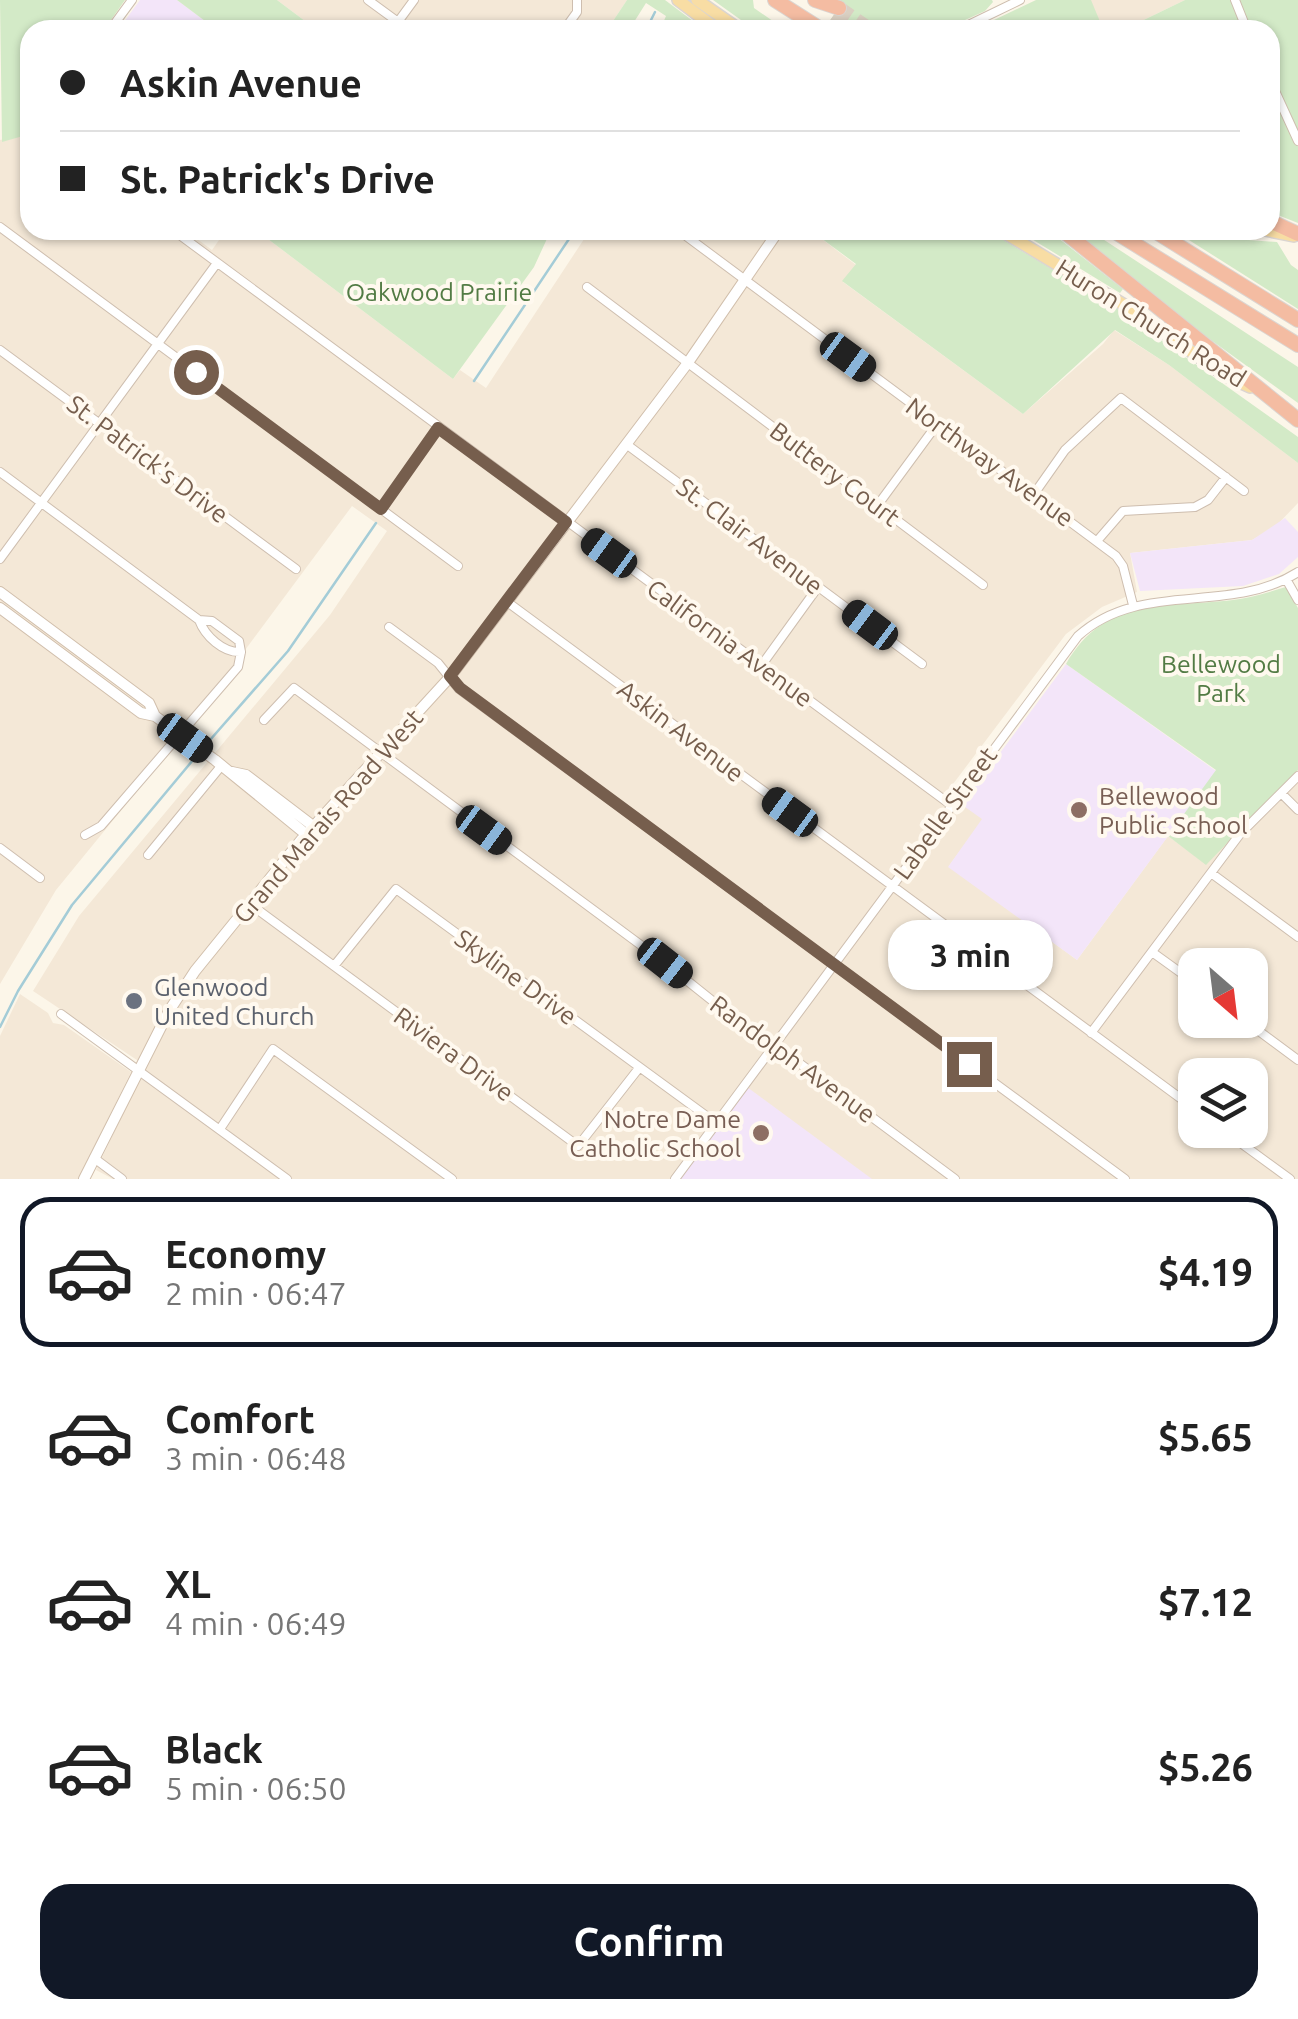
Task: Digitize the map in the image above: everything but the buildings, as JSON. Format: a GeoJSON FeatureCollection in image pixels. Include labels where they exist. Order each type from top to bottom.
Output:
{"type":"FeatureCollection","features":[{"type":"Feature","properties":{"kind":"highway"},"geometry":{"type":"LineString","coordinates":[[775,0],[804,20]]}},
{"type":"Feature","properties":{"kind":"highway"},"geometry":{"type":"LineString","coordinates":[[815,0],[836,12]]}},
{"type":"Feature","properties":{"kind":"highway"},"geometry":{"type":"LineString","coordinates":[[795,15],[799,20]]}},
{"type":"Feature","properties":{"kind":"highway"},"geometry":{"type":"LineString","coordinates":[[1074,240],[1166,317],[1234,367],[1256,390]]}},
{"type":"Feature","properties":{"kind":"highway"},"geometry":{"type":"LineString","coordinates":[[1128,240],[1298,345]]}},
{"type":"Feature","properties":{"kind":"highway"},"geometry":{"type":"LineString","coordinates":[[1170,240],[1298,320]]}},
{"type":"Feature","properties":{"kind":"highway","name":"Huron Church Road"},"geometry":{"type":"LineString","coordinates":[[1256,390],[1298,420]]}},
{"type":"Feature","properties":{"kind":"main road"},"geometry":{"type":"LineString","coordinates":[[678,0],[705,20]]}},
{"type":"Feature","properties":{"kind":"main road"},"geometry":{"type":"LineString","coordinates":[[698,0],[726,20]]}},
{"type":"Feature","properties":{"kind":"main road","name":"Huron Church Road"},"geometry":{"type":"LineString","coordinates":[[1017,240],[1126,306],[1226,376],[1256,390]]}},
{"type":"Feature","properties":{"kind":"street"},"geometry":{"type":"LineString","coordinates":[[368,0],[389,20]]}},
{"type":"Feature","properties":{"kind":"street"},"geometry":{"type":"LineString","coordinates":[[973,20],[995,6],[1020,0]]}},
{"type":"Feature","properties":{"kind":"street"},"geometry":{"type":"LineString","coordinates":[[1280,101],[1298,140]]}},
{"type":"Feature","properties":{"kind":"street"},"geometry":{"type":"LineString","coordinates":[[0,227],[458,566]]}},
{"type":"Feature","properties":{"kind":"street","name":"California Avenue"},"geometry":{"type":"LineString","coordinates":[[187,240],[951,805]]}},
{"type":"Feature","properties":{"kind":"street","name":"Northway Avenue"},"geometry":{"type":"LineString","coordinates":[[691,240],[1097,541],[1123,566],[1132,605]]}},
{"type":"Feature","properties":{"kind":"street","name":"Grand Marais Road West"},"geometry":{"type":"LineString","coordinates":[[84,1179],[178,996],[310,830],[450,676],[687,364],[773,240]]}},
{"type":"Feature","properties":{"kind":"street"},"geometry":{"type":"LineString","coordinates":[[0,559],[218,263]]}},
{"type":"Feature","properties":{"kind":"street","name":"Buttery Court"},"geometry":{"type":"LineString","coordinates":[[587,287],[983,585]]}},
{"type":"Feature","properties":{"kind":"street","name":"St. Patrick's Drive"},"geometry":{"type":"LineString","coordinates":[[0,350],[296,569]]}},
{"type":"Feature","properties":{"kind":"street"},"geometry":{"type":"LineString","coordinates":[[1034,494],[1065,450],[1121,398],[1244,491]]}},
{"type":"Feature","properties":{"kind":"street"},"geometry":{"type":"LineString","coordinates":[[878,506],[938,423]]}},
{"type":"Feature","properties":{"kind":"street"},"geometry":{"type":"LineString","coordinates":[[381,509],[438,428]]}},
{"type":"Feature","properties":{"kind":"street","name":"St. Clair Avenue"},"geometry":{"type":"LineString","coordinates":[[626,444],[922,664]]}},
{"type":"Feature","properties":{"kind":"street"},"geometry":{"type":"LineString","coordinates":[[0,472],[198,620],[204,632],[217,642],[231,652],[241,652]]}},
{"type":"Feature","properties":{"kind":"street"},"geometry":{"type":"LineString","coordinates":[[1097,541],[1123,511],[1196,508],[1226,478]]}},
{"type":"Feature","properties":{"kind":"street","name":"Labelle Street"},"geometry":{"type":"LineString","coordinates":[[674,1179],[1069,646],[1094,623],[1132,605],[1242,594],[1286,580],[1298,572]]}},
{"type":"Feature","properties":{"kind":"street"},"geometry":{"type":"LineString","coordinates":[[1286,580],[1298,600]]}},
{"type":"Feature","properties":{"kind":"street"},"geometry":{"type":"LineString","coordinates":[[761,666],[818,587]]}},
{"type":"Feature","properties":{"kind":"street"},"geometry":{"type":"LineString","coordinates":[[0,592],[149,704],[154,716]]}},
{"type":"Feature","properties":{"kind":"street","name":"Askin Avenue"},"geometry":{"type":"LineString","coordinates":[[506,601],[1178,1096]]}},
{"type":"Feature","properties":{"kind":"street"},"geometry":{"type":"LineString","coordinates":[[0,608],[141,713],[154,716],[223,766],[246,775],[310,830]]}},
{"type":"Feature","properties":{"kind":"street"},"geometry":{"type":"LineString","coordinates":[[85,835],[101,826],[238,666],[239,641],[212,621],[198,620]]}},
{"type":"Feature","properties":{"kind":"street"},"geometry":{"type":"LineString","coordinates":[[390,627],[438,663],[460,688],[1125,1179]]}},
{"type":"Feature","properties":{"kind":"street","name":"Randolph Avenue"},"geometry":{"type":"LineString","coordinates":[[264,720],[294,688],[955,1179]]}},
{"type":"Feature","properties":{"kind":"street"},"geometry":{"type":"LineString","coordinates":[[148,855],[223,766]]}},
{"type":"Feature","properties":{"kind":"street"},"geometry":{"type":"LineString","coordinates":[[1092,1033],[1240,834],[1298,776]]}},
{"type":"Feature","properties":{"kind":"street"},"geometry":{"type":"LineString","coordinates":[[1281,794],[1298,810]]}},
{"type":"Feature","properties":{"kind":"street"},"geometry":{"type":"LineString","coordinates":[[0,848],[40,878]]}},
{"type":"Feature","properties":{"kind":"street"},"geometry":{"type":"LineString","coordinates":[[1211,873],[1298,937]]}},
{"type":"Feature","properties":{"kind":"street","name":"Skyline Drive"},"geometry":{"type":"LineString","coordinates":[[334,966],[396,889],[716,1123]]}},
{"type":"Feature","properties":{"kind":"street","name":"Riviera Drive"},"geometry":{"type":"LineString","coordinates":[[250,904],[578,1146],[639,1068]]}},
{"type":"Feature","properties":{"kind":"street"},"geometry":{"type":"LineString","coordinates":[[1152,952],[1178,971]]}},
{"type":"Feature","properties":{"kind":"street"},"geometry":{"type":"LineString","coordinates":[[61,1014],[287,1179]]}},
{"type":"Feature","properties":{"kind":"street"},"geometry":{"type":"LineString","coordinates":[[1268,1038],[1298,1060]]}},
{"type":"Feature","properties":{"kind":"street"},"geometry":{"type":"LineString","coordinates":[[220,1129],[274,1049],[452,1179]]}},
{"type":"Feature","properties":{"kind":"street"},"geometry":{"type":"LineString","coordinates":[[1248,1148],[1290,1179]]}},
{"type":"Feature","properties":{"kind":"street"},"geometry":{"type":"LineString","coordinates":[[94,1158],[122,1179]]}},
{"type":"Feature","properties":{"kind":"shaded area"},"geometry":{"type":"Polygon","coordinates":[[[140,0],[177,0],[204,20],[125,20],[140,0]]]}},
{"type":"Feature","properties":{"kind":"shaded area"},"geometry":{"type":"Polygon","coordinates":[[[277,0],[627,0],[614,20],[304,20],[277,0]]]}},
{"type":"Feature","properties":{"kind":"shaded area"},"geometry":{"type":"Polygon","coordinates":[[[1089,0],[1185,0],[1144,20],[1097,20],[1089,0]]]}},
{"type":"Feature","properties":{"kind":"shaded area"},"geometry":{"type":"Polygon","coordinates":[[[20,136],[20,240],[198,240],[212,250],[219,240],[269,240],[453,379],[460,370],[486,388],[583,240],[823,240],[856,265],[843,282],[1023,414],[1114,330],[1169,365],[1298,463],[1298,503],[1275,527],[1252,540],[1130,553],[1137,592],[1102,607],[1066,634],[947,792],[983,819],[949,866],[1077,960],[1168,836],[1206,864],[1298,770],[1298,1179],[113,1179],[96,1170],[146,1066],[33,991],[79,916],[330,615],[387,531],[352,506],[173,747],[56,890],[0,984],[0,140],[20,136]]]}},
{"type":"Feature","properties":{"kind":"shaded area"},"geometry":{"type":"Polygon","coordinates":[[[1285,518],[1298,532],[1298,557],[1279,574],[1243,586],[1140,591],[1130,553],[1252,540],[1285,518]]]}},
{"type":"Feature","properties":{"kind":"shaded area","name":"Bellewood Public School"},"geometry":{"type":"Polygon","coordinates":[[[1066,664],[1216,771],[1077,960],[948,867],[982,819],[958,802],[991,765],[1066,664]]]}},
{"type":"Feature","properties":{"kind":"shaded area"},"geometry":{"type":"Polygon","coordinates":[[[20,994],[48,1013],[53,1023],[64,1025],[131,1072],[79,1179],[0,1179],[0,1036],[20,994]]]}},
{"type":"Feature","properties":{"kind":"shaded area","name":"Notre Dame Catholic School"},"geometry":{"type":"Polygon","coordinates":[[[747,1087],[872,1179],[679,1179],[747,1087]]]}},
{"type":"Feature","properties":{"kind":"green space"},"geometry":{"type":"Polygon","coordinates":[[[0,0],[125,0],[111,20],[20,20],[20,137],[2,142],[0,0]]]}},
{"type":"Feature","properties":{"kind":"green space"},"geometry":{"type":"Polygon","coordinates":[[[177,0],[277,0],[304,20],[204,20],[177,0]]]}},
{"type":"Feature","properties":{"kind":"green space"},"geometry":{"type":"Polygon","coordinates":[[[627,0],[665,0],[692,20],[664,20],[666,16],[646,3],[635,20],[614,20],[627,0]]]}},
{"type":"Feature","properties":{"kind":"green space"},"geometry":{"type":"Polygon","coordinates":[[[713,0],[753,0],[754,8],[771,20],[741,20],[713,0]]]}},
{"type":"Feature","properties":{"kind":"green space"},"geometry":{"type":"Polygon","coordinates":[[[840,0],[993,2],[985,11],[965,20],[830,20],[843,3],[840,0]]]}},
{"type":"Feature","properties":{"kind":"green space"},"geometry":{"type":"Polygon","coordinates":[[[1036,0],[1091,0],[1099,20],[994,20],[1036,0]]]}},
{"type":"Feature","properties":{"kind":"green space"},"geometry":{"type":"Polygon","coordinates":[[[1185,0],[1298,0],[1298,223],[1280,216],[1280,20],[1144,20],[1185,0]]]}},
{"type":"Feature","properties":{"kind":"green space","name":"Oakwood Prairie"},"geometry":{"type":"Polygon","coordinates":[[[269,240],[546,240],[534,267],[453,379],[269,240]]]}},
{"type":"Feature","properties":{"kind":"green space"},"geometry":{"type":"Polygon","coordinates":[[[824,240],[1004,240],[1115,307],[1298,437],[1298,463],[1169,365],[1115,330],[1023,414],[842,281],[856,264],[824,240]]]}},
{"type":"Feature","properties":{"kind":"green space"},"geometry":{"type":"Polygon","coordinates":[[[1033,240],[1061,240],[1123,289],[1120,293],[1033,240]]]}},
{"type":"Feature","properties":{"kind":"green space"},"geometry":{"type":"Polygon","coordinates":[[[1086,240],[1104,240],[1298,367],[1298,403],[1160,303],[1086,240]]]}},
{"type":"Feature","properties":{"kind":"green space"},"geometry":{"type":"Polygon","coordinates":[[[1189,240],[1277,242],[1298,270],[1298,309],[1189,240]]]}},
{"type":"Feature","properties":{"kind":"green space","name":"Bellewood Park"},"geometry":{"type":"Polygon","coordinates":[[[1286,587],[1298,608],[1298,770],[1206,865],[1168,836],[1216,770],[1066,664],[1099,626],[1118,616],[1161,606],[1240,599],[1286,587]]]}},
{"type":"Feature","properties":{"kind":"waterway"},"geometry":{"type":"LineString","coordinates":[[651,20],[655,12]]}},
{"type":"Feature","properties":{"kind":"waterway"},"geometry":{"type":"LineString","coordinates":[[474,381],[568,240]]}},
{"type":"Feature","properties":{"kind":"waterway"},"geometry":{"type":"LineString","coordinates":[[203,748],[288,651],[376,523]]}},
{"type":"Feature","properties":{"kind":"waterway"},"geometry":{"type":"LineString","coordinates":[[0,1027],[72,905],[198,754]]}},
{"type":"Feature","properties":{"kind":"tunnel"},"geometry":{"type":"LineString","coordinates":[[839,8],[856,20]]}},
{"type":"Feature","properties":{"kind":"tunnel"},"geometry":{"type":"LineString","coordinates":[[833,16],[839,20]]}},
{"type":"Feature","properties":{"kind":"place","name":"Bellewood Public School"},"geometry":{"type":"Point","coordinates":[1079,810]}},
{"type":"Feature","properties":{"kind":"place","name":"Glenwood United Church"},"geometry":{"type":"Point","coordinates":[134,1001]}},
{"type":"Feature","properties":{"kind":"place","name":"Notre Dame Catholic School"},"geometry":{"type":"Point","coordinates":[761,1133]}},
{"type":"Feature","properties":{"kind":"route"},"geometry":{"type":"LineString","coordinates":[[196,372],[381,509],[438,428],[566,522],[450,676],[460,688],[969,1064]]}}]}
